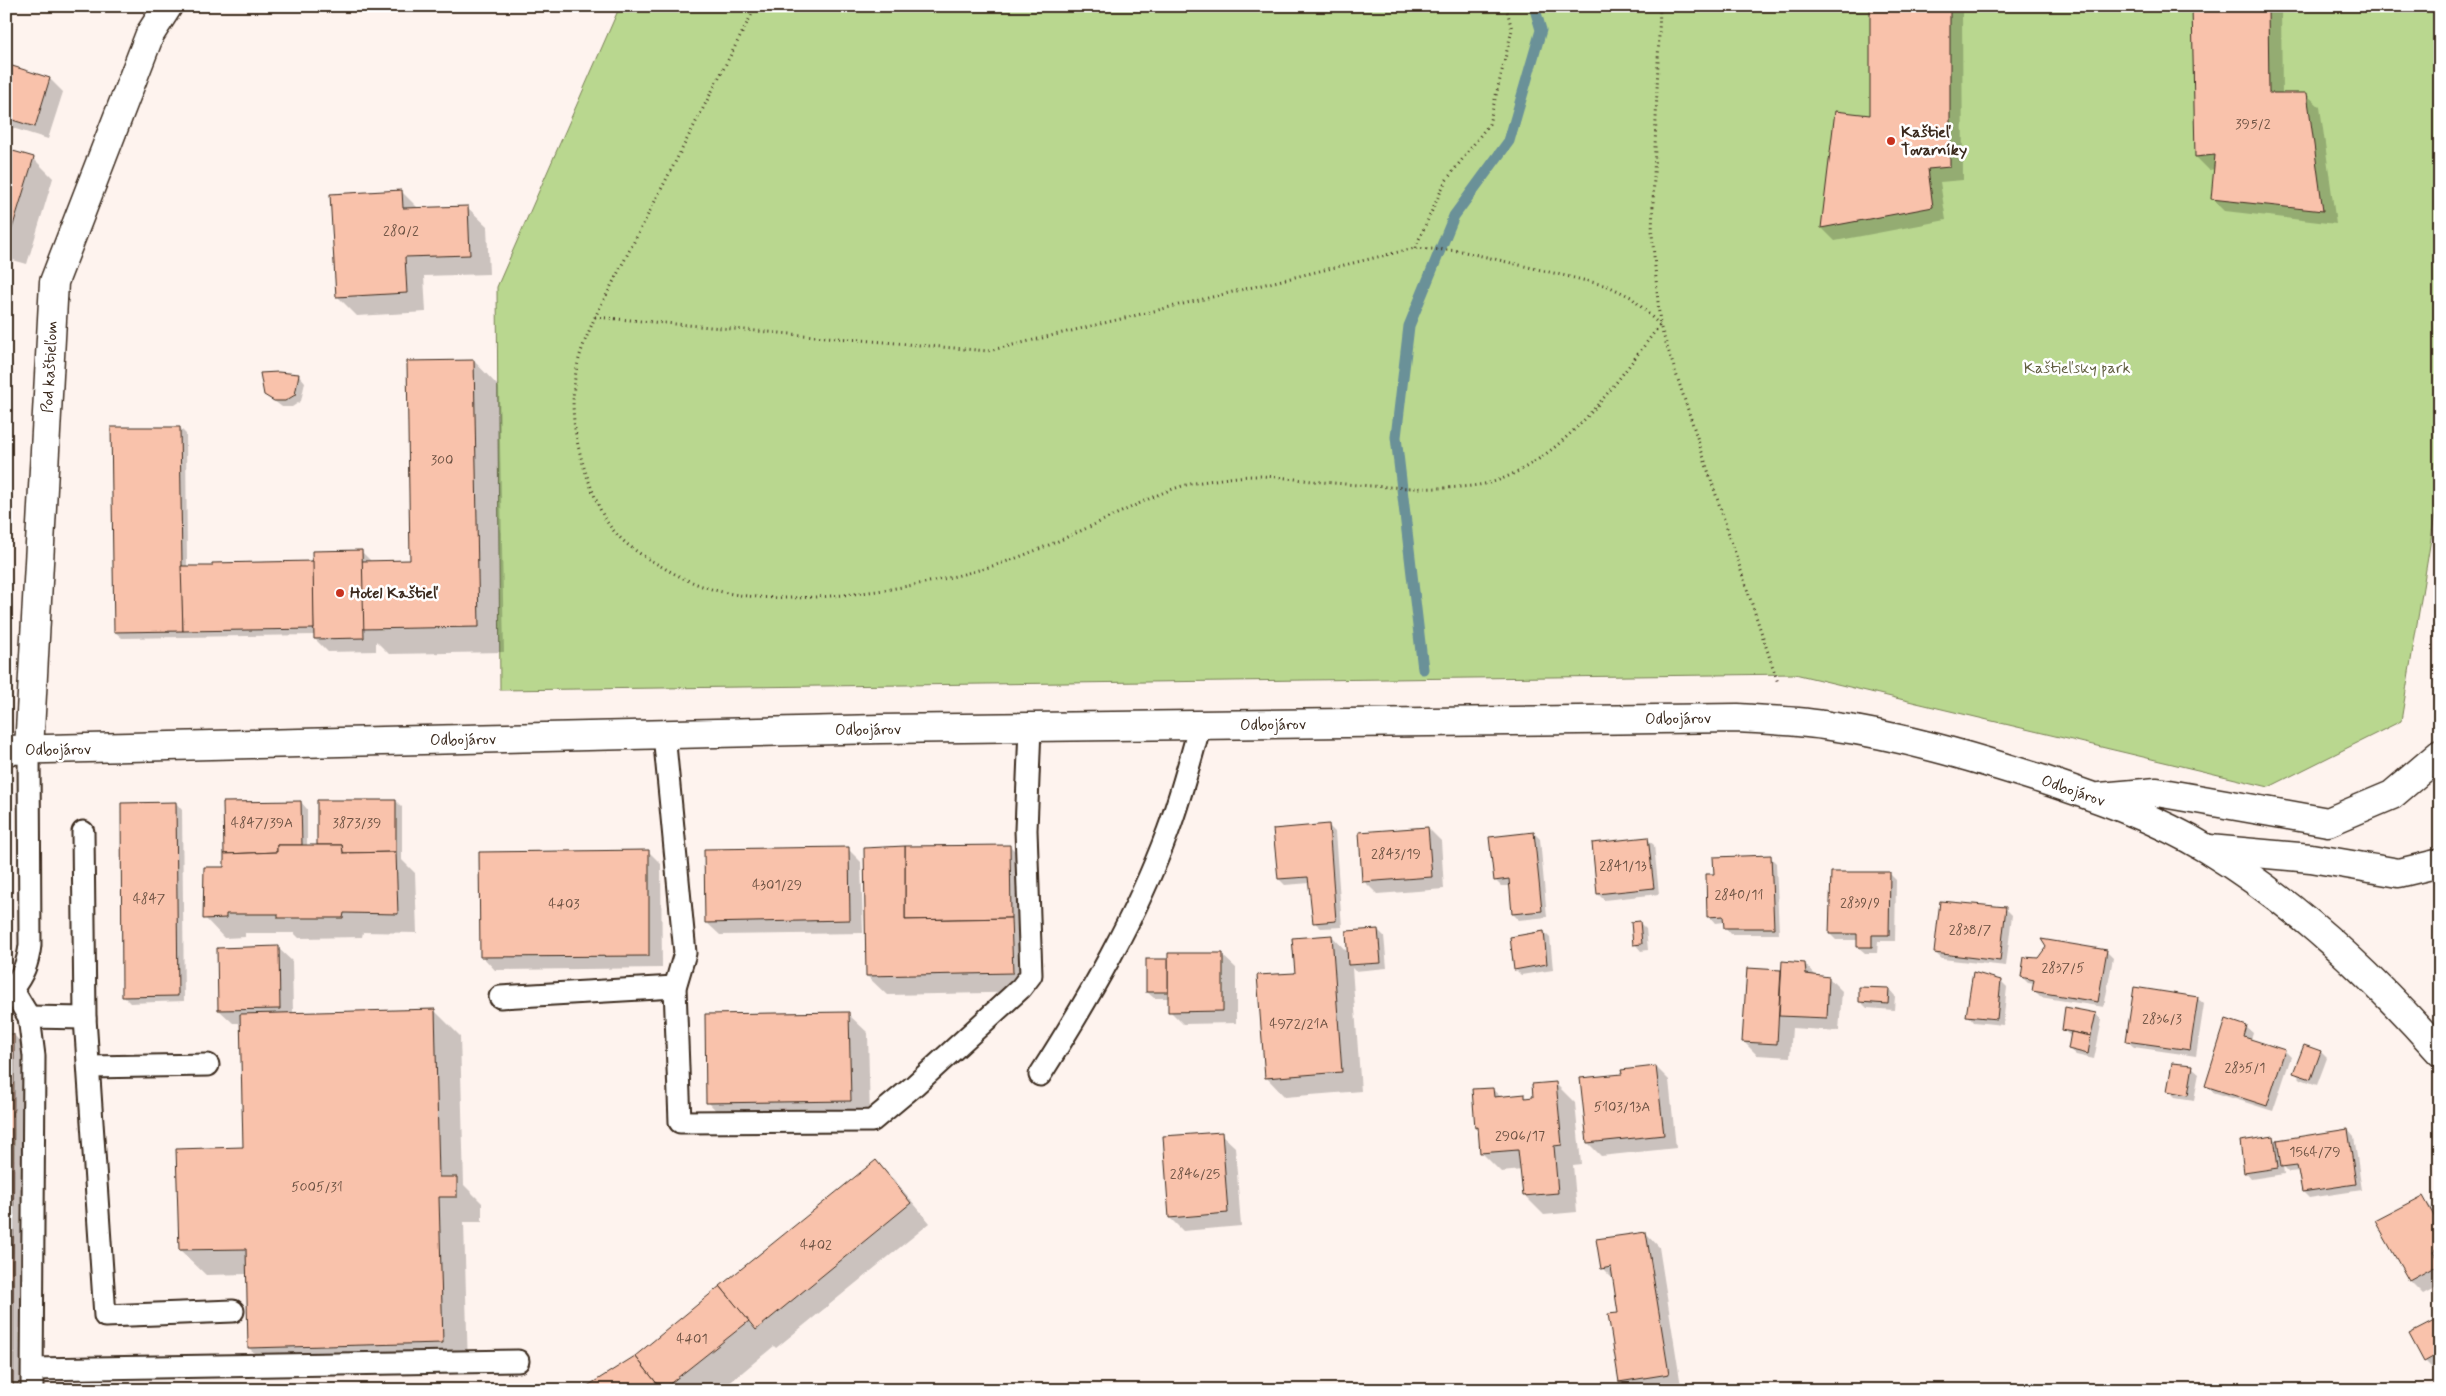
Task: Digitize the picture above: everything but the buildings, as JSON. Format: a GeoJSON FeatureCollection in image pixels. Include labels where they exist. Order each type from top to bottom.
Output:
{"type":"FeatureCollection","features":[{"type":"Feature","properties":{"kind":"main road","name":"Pod kaštieľom"},"geometry":{"type":"LineString","coordinates":[[18,750],[54,282],[150,34],[168,6]]}},
{"type":"Feature","properties":{"kind":"main road","name":"Odbojárov"},"geometry":{"type":"LineString","coordinates":[[18,750],[1030,727],[1738,718],[1830,726],[1902,739],[1968,756],[2098,798],[2156,823],[2207,849],[2282,901],[2344,952],[2440,1052]]}},
{"type":"Feature","properties":{"kind":"main road"},"geometry":{"type":"LineString","coordinates":[[2098,798],[2157,792],[2328,822],[2392,795],[2440,754]]}},
{"type":"Feature","properties":{"kind":"main road"},"geometry":{"type":"LineString","coordinates":[[2207,849],[2311,858],[2399,873],[2440,863]]}},
{"type":"Feature","properties":{"kind":"lane"},"geometry":{"type":"LineString","coordinates":[[1040,1075],[1080,1012],[1138,900],[1168,832],[1185,782],[1200,726]]}},
{"type":"Feature","properties":{"kind":"lane"},"geometry":{"type":"LineString","coordinates":[[664,734],[685,953],[675,987],[680,1122],[872,1121],[1021,988],[1031,975],[1026,830],[1030,727]]}},
{"type":"Feature","properties":{"kind":"lane"},"geometry":{"type":"LineString","coordinates":[[18,750],[30,945],[28,963],[22,976],[9,991],[29,1017],[34,1056],[32,1390]]}},
{"type":"Feature","properties":{"kind":"lane"},"geometry":{"type":"LineString","coordinates":[[82,832],[85,1018],[105,1316],[233,1311]]}},
{"type":"Feature","properties":{"kind":"lane"},"geometry":{"type":"LineString","coordinates":[[500,997],[675,987]]}},
{"type":"Feature","properties":{"kind":"lane"},"geometry":{"type":"LineString","coordinates":[[29,1017],[85,1018]]}},
{"type":"Feature","properties":{"kind":"lane"},"geometry":{"type":"LineString","coordinates":[[89,1067],[208,1065]]}},
{"type":"Feature","properties":{"kind":"lane"},"geometry":{"type":"LineString","coordinates":[[33,1369],[518,1360]]}},
{"type":"Feature","properties":{"kind":"path"},"geometry":{"type":"LineString","coordinates":[[756,6],[595,317],[580,356],[573,397],[574,429],[583,470],[605,519],[619,538],[645,558],[675,574],[725,592],[770,597],[813,597],[895,587],[979,570],[1028,554],[1186,484],[1224,478],[1257,476],[1371,487],[1429,488],[1464,487],[1501,480],[1540,460],[1571,435],[1603,400],[1660,325]]}},
{"type":"Feature","properties":{"kind":"path"},"geometry":{"type":"LineString","coordinates":[[1415,248],[1444,182],[1489,124],[1512,30],[1506,6]]}},
{"type":"Feature","properties":{"kind":"path"},"geometry":{"type":"LineString","coordinates":[[1660,6],[1652,233],[1660,325],[1778,683]]}},
{"type":"Feature","properties":{"kind":"path"},"geometry":{"type":"LineString","coordinates":[[595,317],[988,351],[1415,248],[1461,251],[1608,286],[1631,296],[1660,325]]}},
{"type":"Feature","properties":{"kind":"green space","name":"Kaštieľsky park"},"geometry":{"type":"Polygon","coordinates":[[[620,6],[2440,6],[2440,484],[2401,721],[2269,787],[1795,674],[500,690],[497,287],[620,6]]]}},
{"type":"Feature","properties":{"kind":"waterway"},"geometry":{"type":"LineString","coordinates":[[1423,669],[1396,437],[1409,326],[1454,216],[1509,141],[1541,30],[1534,6]]}},
{"type":"Feature","properties":{"kind":"place","name":"Kaštieľ Tovarníky"},"geometry":{"type":"Point","coordinates":[1891,141]}},
{"type":"Feature","properties":{"kind":"place","name":"Hotel Kaštieľ"},"geometry":{"type":"Point","coordinates":[340,593]}}]}
